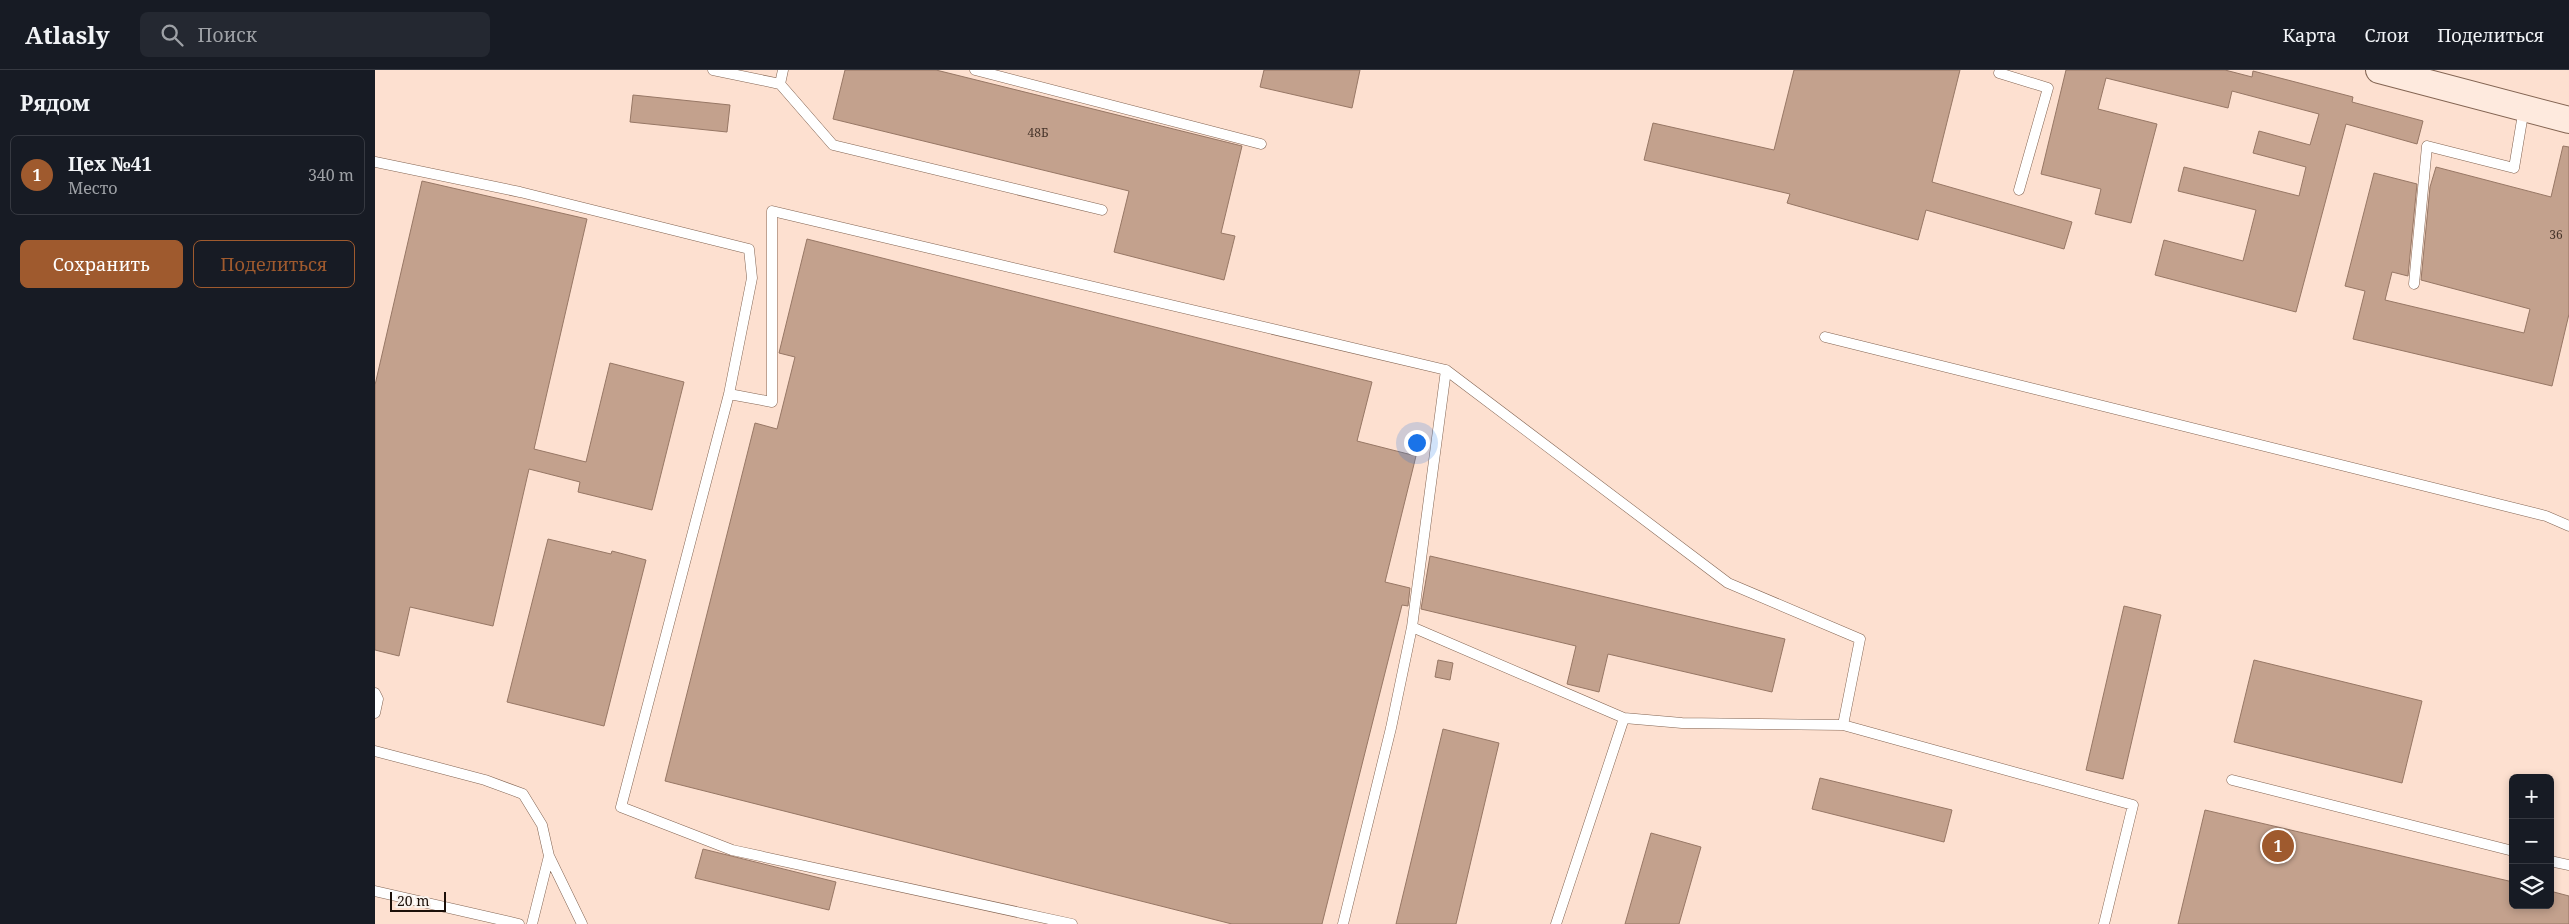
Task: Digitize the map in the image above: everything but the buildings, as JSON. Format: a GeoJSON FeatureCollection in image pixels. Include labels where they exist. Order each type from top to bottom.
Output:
{"type":"FeatureCollection","features":[{"type":"Feature","properties":{"kind":"street"},"geometry":{"type":"LineString","coordinates":[[2379,70],[2569,120]]}},
{"type":"Feature","properties":{"kind":"lane"},"geometry":{"type":"LineString","coordinates":[[713,70],[780,84],[833,145],[1102,210]]}},
{"type":"Feature","properties":{"kind":"lane"},"geometry":{"type":"LineString","coordinates":[[780,84],[783,70]]}},
{"type":"Feature","properties":{"kind":"lane"},"geometry":{"type":"LineString","coordinates":[[975,70],[1261,144]]}},
{"type":"Feature","properties":{"kind":"lane"},"geometry":{"type":"LineString","coordinates":[[2000,70],[1999,73],[2047,88],[2019,190]]}},
{"type":"Feature","properties":{"kind":"lane"},"geometry":{"type":"LineString","coordinates":[[2414,284],[2427,146],[2514,168],[2524,108]]}},
{"type":"Feature","properties":{"kind":"lane"},"geometry":{"type":"LineString","coordinates":[[375,162],[520,192],[749,249],[753,278],[729,394],[621,807],[732,850],[1072,924]]}},
{"type":"Feature","properties":{"kind":"lane"},"geometry":{"type":"LineString","coordinates":[[729,394],[772,402],[772,211],[1446,370],[1728,583],[1860,639],[1843,725]]}},
{"type":"Feature","properties":{"kind":"lane"},"geometry":{"type":"LineString","coordinates":[[1825,337],[2546,516],[2569,526]]}},
{"type":"Feature","properties":{"kind":"lane"},"geometry":{"type":"LineString","coordinates":[[1343,924],[1391,728],[1412,627],[1446,370]]}},
{"type":"Feature","properties":{"kind":"lane"},"geometry":{"type":"LineString","coordinates":[[1412,627],[1624,718],[1682,723],[1843,725],[2133,805],[2104,924]]}},
{"type":"Feature","properties":{"kind":"lane"},"geometry":{"type":"LineString","coordinates":[[375,693],[378,699],[375,713]]}},
{"type":"Feature","properties":{"kind":"lane"},"geometry":{"type":"LineString","coordinates":[[1556,924],[1624,718]]}},
{"type":"Feature","properties":{"kind":"lane"},"geometry":{"type":"LineString","coordinates":[[375,751],[485,780],[523,794],[542,825],[549,856],[582,924]]}},
{"type":"Feature","properties":{"kind":"lane"},"geometry":{"type":"LineString","coordinates":[[2232,780],[2509,850]]}},
{"type":"Feature","properties":{"kind":"lane"},"geometry":{"type":"LineString","coordinates":[[532,924],[549,856]]}},
{"type":"Feature","properties":{"kind":"lane"},"geometry":{"type":"LineString","coordinates":[[2554,862],[2569,865]]}},
{"type":"Feature","properties":{"kind":"lane"},"geometry":{"type":"LineString","coordinates":[[375,891],[519,924]]}},
{"type":"Feature","properties":{"kind":"place","name":"Цех №41"},"geometry":{"type":"Point","coordinates":[2278,846]}}]}
